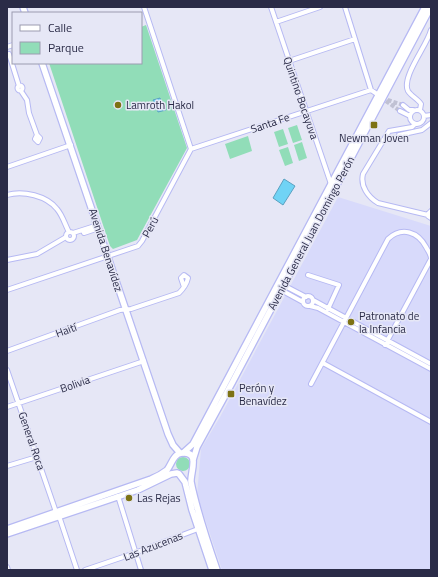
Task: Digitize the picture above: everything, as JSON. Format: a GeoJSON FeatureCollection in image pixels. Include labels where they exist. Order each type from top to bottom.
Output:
{"type":"FeatureCollection","features":[{"type":"Feature","properties":{"kind":"main road","name":"Avenida General Juan Domingo Perón"},"geometry":{"type":"LineString","coordinates":[[193,460],[197,447],[282,287],[425,7]]}},
{"type":"Feature","properties":{"kind":"main road","name":"Avenida General Juan Domingo Perón"},"geometry":{"type":"LineString","coordinates":[[380,96],[431,7]]}},
{"type":"Feature","properties":{"kind":"main road","name":"Avenida Benavídez"},"geometry":{"type":"LineString","coordinates":[[45,64],[98,227],[170,438],[172,461]]}},
{"type":"Feature","properties":{"kind":"main road","name":"Avenida General Juan Domingo Perón"},"geometry":{"type":"LineString","coordinates":[[182,453],[193,444],[333,186]]}},
{"type":"Feature","properties":{"kind":"main road","name":"Avenida Benavídez"},"geometry":{"type":"LineString","coordinates":[[170,438],[182,453]]}},
{"type":"Feature","properties":{"kind":"main road"},"geometry":{"type":"LineString","coordinates":[[7,534],[151,479],[164,472],[176,456],[182,453],[189,455],[193,460],[194,465],[191,478],[195,502],[217,570]]}},
{"type":"Feature","properties":{"kind":"main road"},"geometry":{"type":"LineString","coordinates":[[172,461],[173,469],[185,482],[198,529],[212,570]]}},
{"type":"Feature","properties":{"kind":"main road"},"geometry":{"type":"LineString","coordinates":[[7,529],[148,486],[171,474],[186,475],[192,471]]}},
{"type":"Feature","properties":{"kind":"street"},"geometry":{"type":"LineString","coordinates":[[144,7],[192,149]]}},
{"type":"Feature","properties":{"kind":"street","name":"Quintino Bocayuva"},"geometry":{"type":"LineString","coordinates":[[271,7],[305,111],[333,186]]}},
{"type":"Feature","properties":{"kind":"street"},"geometry":{"type":"LineString","coordinates":[[276,22],[320,7]]}},
{"type":"Feature","properties":{"kind":"street"},"geometry":{"type":"LineString","coordinates":[[345,7],[371,90],[380,96]]}},
{"type":"Feature","properties":{"kind":"street"},"geometry":{"type":"LineString","coordinates":[[424,116],[420,110],[421,104],[418,99],[409,92],[406,84],[409,75],[429,38],[431,30]]}},
{"type":"Feature","properties":{"kind":"street"},"geometry":{"type":"LineString","coordinates":[[289,61],[355,39]]}},
{"type":"Feature","properties":{"kind":"street"},"geometry":{"type":"LineString","coordinates":[[13,64],[19,86],[18,89],[27,100],[29,113],[37,135]]}},
{"type":"Feature","properties":{"kind":"street","name":"Santa Fe"},"geometry":{"type":"LineString","coordinates":[[192,149],[371,90]]}},
{"type":"Feature","properties":{"kind":"street"},"geometry":{"type":"LineString","coordinates":[[403,105],[409,110],[420,110]]}},
{"type":"Feature","properties":{"kind":"street"},"geometry":{"type":"LineString","coordinates":[[400,110],[410,116],[411,121],[415,124]]}},
{"type":"Feature","properties":{"kind":"street"},"geometry":{"type":"LineString","coordinates":[[410,116],[414,110]]}},
{"type":"Feature","properties":{"kind":"street"},"geometry":{"type":"LineString","coordinates":[[424,116],[431,114]]}},
{"type":"Feature","properties":{"kind":"street"},"geometry":{"type":"LineString","coordinates":[[424,116],[422,122],[425,128]]}},
{"type":"Feature","properties":{"kind":"street"},"geometry":{"type":"LineString","coordinates":[[422,122],[415,124],[412,127],[389,131],[363,174],[362,179],[363,186],[368,194],[378,203],[429,217],[429,212],[431,211]]}},
{"type":"Feature","properties":{"kind":"street"},"geometry":{"type":"LineString","coordinates":[[399,135],[417,132],[431,123]]}},
{"type":"Feature","properties":{"kind":"street"},"geometry":{"type":"LineString","coordinates":[[7,167],[71,145]]}},
{"type":"Feature","properties":{"kind":"street","name":"Perú"},"geometry":{"type":"LineString","coordinates":[[7,290],[108,255],[134,248],[142,241],[192,149]]}},
{"type":"Feature","properties":{"kind":"street"},"geometry":{"type":"LineString","coordinates":[[7,195],[29,194],[52,204],[61,214],[72,234],[70,240],[66,237]]}},
{"type":"Feature","properties":{"kind":"street"},"geometry":{"type":"LineString","coordinates":[[7,260],[37,254],[66,237],[66,235],[98,227]]}},
{"type":"Feature","properties":{"kind":"street"},"geometry":{"type":"LineString","coordinates":[[311,384],[388,239],[398,232],[409,232],[415,234],[423,241],[431,256],[431,259],[386,343]]}},
{"type":"Feature","properties":{"kind":"street"},"geometry":{"type":"LineString","coordinates":[[308,275],[339,286],[328,309]]}},
{"type":"Feature","properties":{"kind":"street","name":"Haití"},"geometry":{"type":"LineString","coordinates":[[7,351],[179,293],[184,287]]}},
{"type":"Feature","properties":{"kind":"street"},"geometry":{"type":"LineString","coordinates":[[282,287],[306,297],[310,297],[345,321]]}},
{"type":"Feature","properties":{"kind":"street"},"geometry":{"type":"LineString","coordinates":[[282,287],[303,302],[305,306],[318,308],[430,365]]}},
{"type":"Feature","properties":{"kind":"street"},"geometry":{"type":"LineString","coordinates":[[303,302],[306,297]]}},
{"type":"Feature","properties":{"kind":"street"},"geometry":{"type":"LineString","coordinates":[[310,306],[313,300]]}},
{"type":"Feature","properties":{"kind":"street","name":"Bolivia"},"geometry":{"type":"LineString","coordinates":[[7,407],[144,361]]}},
{"type":"Feature","properties":{"kind":"street"},"geometry":{"type":"LineString","coordinates":[[323,363],[431,422]]}},
{"type":"Feature","properties":{"kind":"street","name":"General Roca"},"geometry":{"type":"LineString","coordinates":[[7,370],[77,570]]}},
{"type":"Feature","properties":{"kind":"street"},"geometry":{"type":"LineString","coordinates":[[7,466],[37,457]]}},
{"type":"Feature","properties":{"kind":"street"},"geometry":{"type":"LineString","coordinates":[[118,496],[141,570]]}},
{"type":"Feature","properties":{"kind":"street","name":"Las Azucenas"},"geometry":{"type":"LineString","coordinates":[[85,570],[198,529]]}},
{"type":"Feature","properties":{"kind":"shaded area","name":"Patronato de la Infancia"},"geometry":{"type":"Polygon","coordinates":[[[338,197],[431,226],[431,570],[222,570],[197,495],[201,449],[220,417],[338,197]]]}},
{"type":"Feature","properties":{"kind":"green space","name":"Lamroth Hakol"},"geometry":{"type":"Polygon","coordinates":[[[146,25],[187,148],[137,240],[113,249],[110,246],[49,64],[142,64],[142,27],[146,25]]]}},
{"type":"Feature","properties":{"kind":"green space"},"geometry":{"type":"Polygon","coordinates":[[[297,125],[302,140],[293,143],[288,128],[297,125]]]}},
{"type":"Feature","properties":{"kind":"green space"},"geometry":{"type":"Polygon","coordinates":[[[283,129],[288,144],[279,147],[274,132],[283,129]]]}},
{"type":"Feature","properties":{"kind":"green space"},"geometry":{"type":"Polygon","coordinates":[[[248,136],[252,151],[230,159],[225,144],[248,136]]]}},
{"type":"Feature","properties":{"kind":"green space"},"geometry":{"type":"Polygon","coordinates":[[[302,142],[307,158],[299,161],[294,145],[302,142]]]}},
{"type":"Feature","properties":{"kind":"green space"},"geometry":{"type":"Polygon","coordinates":[[[288,147],[293,163],[285,166],[279,150],[288,147]]]}},
{"type":"Feature","properties":{"kind":"green space"},"geometry":{"type":"Polygon","coordinates":[[[180,457],[186,457],[190,461],[190,467],[186,471],[180,471],[176,467],[176,461],[180,457]]]}},
{"type":"Feature","properties":{"kind":"water"},"geometry":{"type":"Polygon","coordinates":[[[160,98],[163,107],[165,107],[166,110],[158,112],[153,100],[160,98]]]}},
{"type":"Feature","properties":{"kind":"water"},"geometry":{"type":"Polygon","coordinates":[[[284,179],[295,186],[283,205],[273,198],[284,179]]]}},
{"type":"Feature","properties":{"kind":"tunnel"},"geometry":{"type":"LineString","coordinates":[[382,98],[403,105]]}},
{"type":"Feature","properties":{"kind":"tunnel"},"geometry":{"type":"LineString","coordinates":[[386,101],[400,111]]}},
{"type":"Feature","properties":{"kind":"place","name":"Lamroth Hakol"},"geometry":{"type":"Point","coordinates":[118,105]}},
{"type":"Feature","properties":{"kind":"place","name":"Newman Joven"},"geometry":{"type":"Point","coordinates":[374,125]}},
{"type":"Feature","properties":{"kind":"place","name":"Patronato de la Infancia"},"geometry":{"type":"Point","coordinates":[351,322]}},
{"type":"Feature","properties":{"kind":"place","name":"Perón y Benavídez"},"geometry":{"type":"Point","coordinates":[231,394]}},
{"type":"Feature","properties":{"kind":"place","name":"Las Rejas"},"geometry":{"type":"Point","coordinates":[129,498]}}]}
